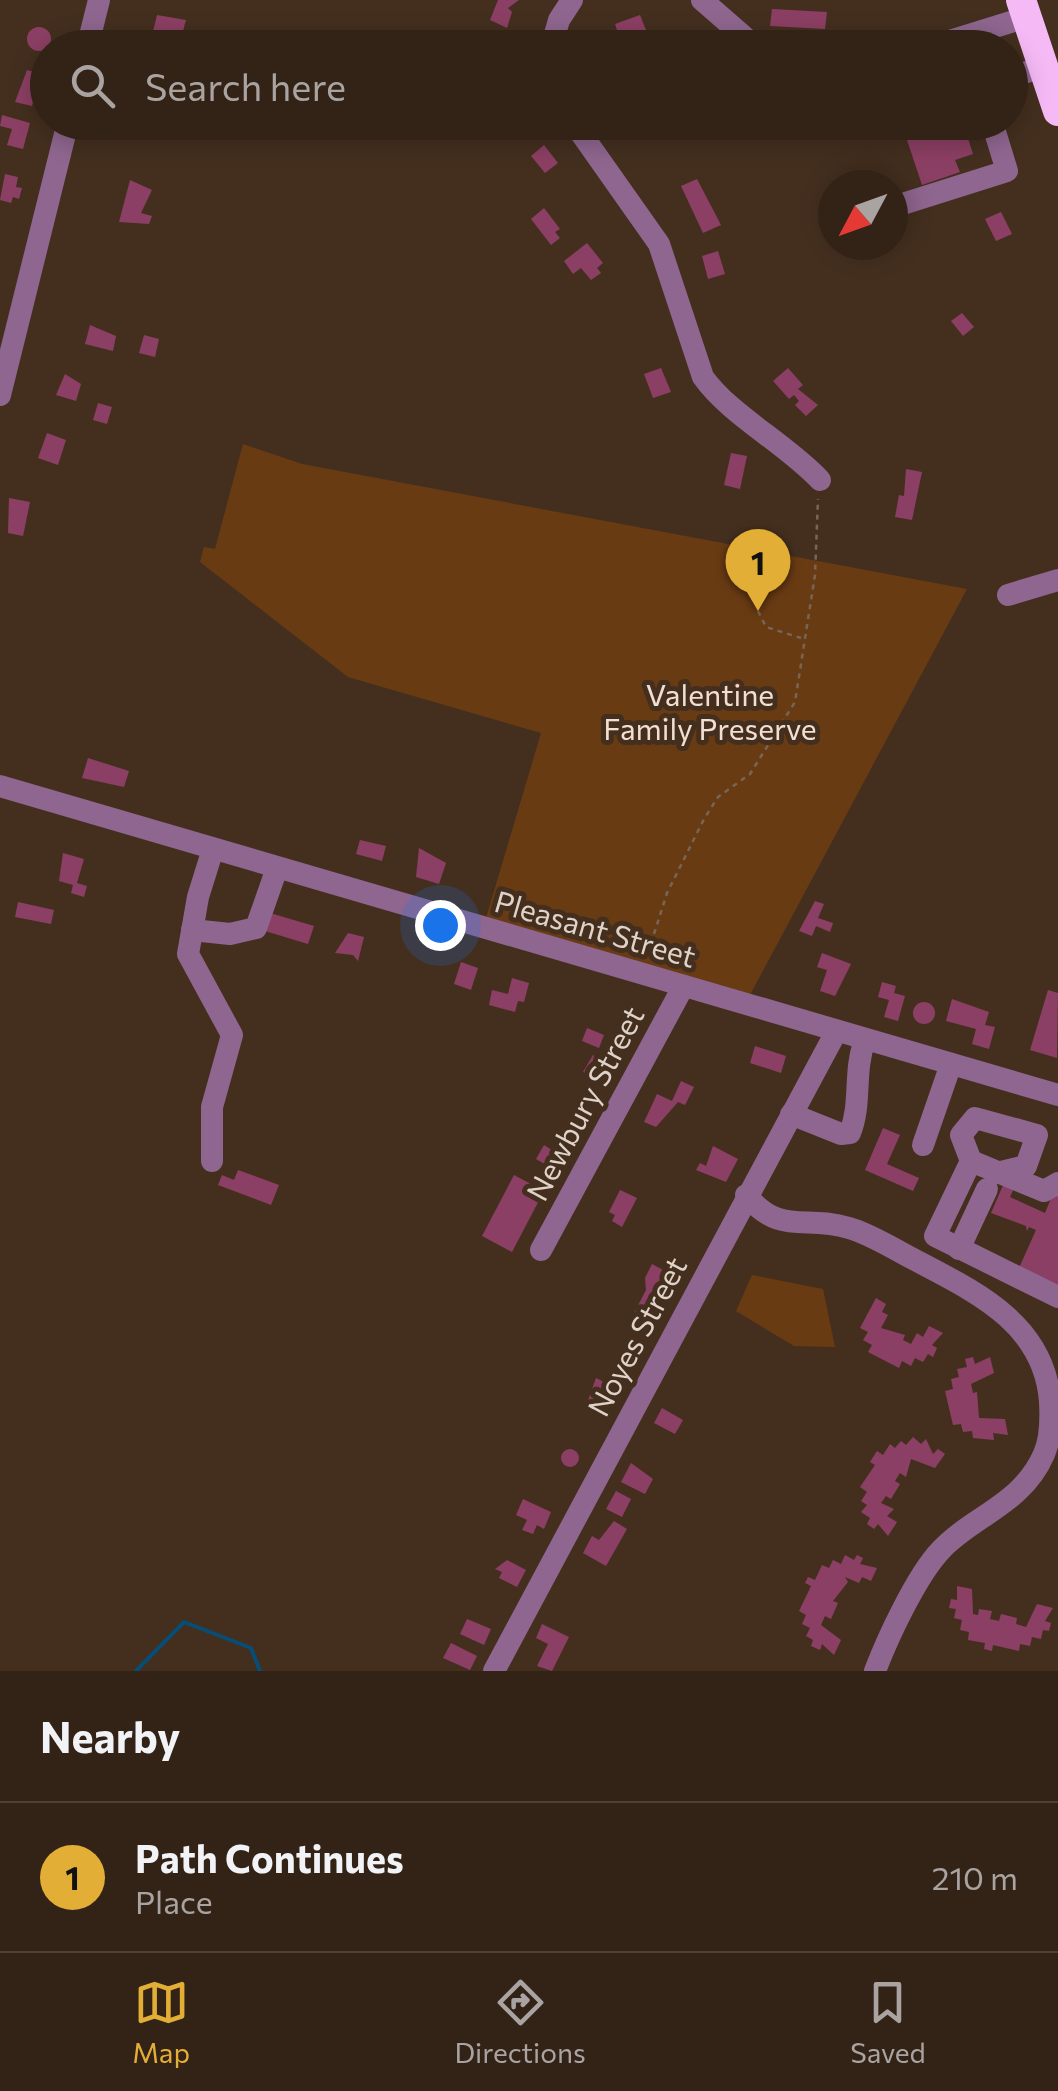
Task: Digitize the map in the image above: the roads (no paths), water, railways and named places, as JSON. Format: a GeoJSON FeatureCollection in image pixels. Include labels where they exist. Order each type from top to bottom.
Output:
{"type":"FeatureCollection","features":[{"type":"Feature","properties":{"kind":"highway"},"geometry":{"type":"LineString","coordinates":[[1024,8],[1058,112]]}},
{"type":"Feature","properties":{"kind":"street"},"geometry":{"type":"LineString","coordinates":[[92,30],[99,0]]}},
{"type":"Feature","properties":{"kind":"street"},"geometry":{"type":"LineString","coordinates":[[560,30],[572,0]]}},
{"type":"Feature","properties":{"kind":"street"},"geometry":{"type":"LineString","coordinates":[[702,0],[737,30]]}},
{"type":"Feature","properties":{"kind":"street"},"geometry":{"type":"LineString","coordinates":[[971,30],[1024,8]]}},
{"type":"Feature","properties":{"kind":"street"},"geometry":{"type":"LineString","coordinates":[[1028,71],[1043,66]]}},
{"type":"Feature","properties":{"kind":"street"},"geometry":{"type":"LineString","coordinates":[[0,395],[64,140]]}},
{"type":"Feature","properties":{"kind":"street"},"geometry":{"type":"LineString","coordinates":[[586,140],[659,244],[703,377],[715,394],[784,444],[820,480]]}},
{"type":"Feature","properties":{"kind":"street"},"geometry":{"type":"LineString","coordinates":[[908,202],[1006,171],[997,140]]}},
{"type":"Feature","properties":{"kind":"street"},"geometry":{"type":"LineString","coordinates":[[1008,595],[1058,580]]}},
{"type":"Feature","properties":{"kind":"street","name":"Pleasant Street"},"geometry":{"type":"LineString","coordinates":[[0,786],[1058,1095]]}},
{"type":"Feature","properties":{"kind":"street"},"geometry":{"type":"LineString","coordinates":[[212,1161],[212,1107],[232,1034],[218,1002],[190,965],[192,930],[213,849]]}},
{"type":"Feature","properties":{"kind":"street"},"geometry":{"type":"LineString","coordinates":[[192,930],[230,934],[256,928],[277,868]]}},
{"type":"Feature","properties":{"kind":"street","name":"Newbury Street"},"geometry":{"type":"LineString","coordinates":[[541,1250],[683,987]]}},
{"type":"Feature","properties":{"kind":"street","name":"Noyes Street"},"geometry":{"type":"LineString","coordinates":[[494,1671],[836,1032]]}},
{"type":"Feature","properties":{"kind":"street"},"geometry":{"type":"LineString","coordinates":[[791,1114],[841,1134],[850,1133],[854,1122],[856,1066],[865,1040]]}},
{"type":"Feature","properties":{"kind":"street"},"geometry":{"type":"LineString","coordinates":[[923,1145],[950,1064]]}},
{"type":"Feature","properties":{"kind":"street"},"geometry":{"type":"LineString","coordinates":[[959,1249],[992,1181],[1026,1166],[1037,1135],[975,1118],[960,1134],[970,1160],[992,1181],[1044,1191],[1058,1182]]}},
{"type":"Feature","properties":{"kind":"street"},"geometry":{"type":"LineString","coordinates":[[970,1160],[934,1236],[1058,1298]]}},
{"type":"Feature","properties":{"kind":"street"},"geometry":{"type":"LineString","coordinates":[[746,1195],[764,1215],[777,1222],[828,1224],[865,1234],[1000,1309],[1034,1344],[1049,1385],[1050,1435],[1039,1466],[1012,1496],[936,1555],[875,1671]]}},
{"type":"Feature","properties":{"kind":"waterway"},"geometry":{"type":"LineString","coordinates":[[136,1671],[184,1622],[251,1648],[260,1671]]}},
{"type":"Feature","properties":{"kind":"place","name":"Path Continues"},"geometry":{"type":"Point","coordinates":[758,611]}},
{"type":"Feature","properties":{"kind":"park label","name":"Valentine Family Preserve"},"geometry":{"type":"Point","coordinates":[710,713]}}]}
